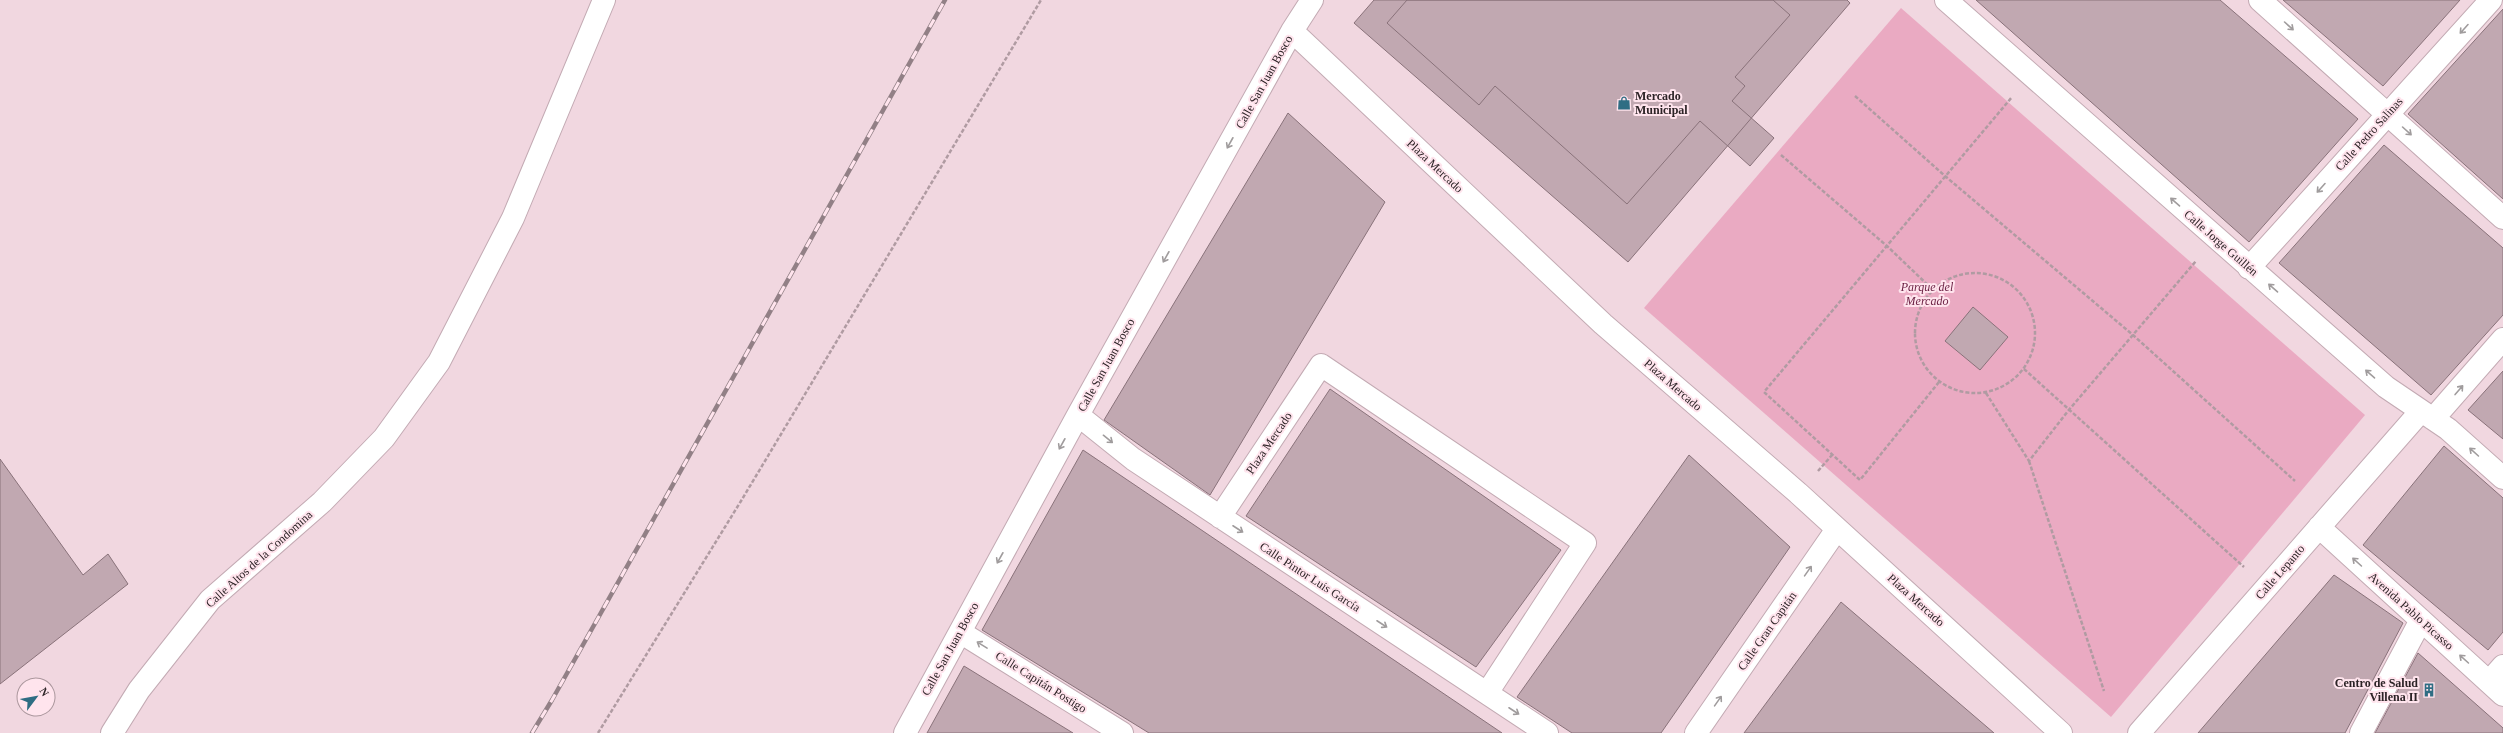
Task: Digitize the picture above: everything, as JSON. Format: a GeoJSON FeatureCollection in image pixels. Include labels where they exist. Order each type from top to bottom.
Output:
{"type":"FeatureCollection","features":[{"type":"Feature","properties":{"kind":"street","name":"Calle Altos de la Condomina"},"geometry":{"type":"LineString","coordinates":[[112,733],[139,690],[210,600],[322,502],[384,438],[439,362],[513,218],[604,0]]}},
{"type":"Feature","properties":{"kind":"street","name":"Calle San Juan Bosco"},"geometry":{"type":"LineString","coordinates":[[905,733],[1078,415],[1292,31],[1312,0]]}},
{"type":"Feature","properties":{"kind":"street","name":"Calle Jorge Guillén"},"geometry":{"type":"LineString","coordinates":[[1946,0],[2386,387],[2448,429],[2503,478]]}},
{"type":"Feature","properties":{"kind":"street"},"geometry":{"type":"LineString","coordinates":[[2260,0],[2388,113],[2503,218]]}},
{"type":"Feature","properties":{"kind":"street","name":"Calle Pedro Salinas"},"geometry":{"type":"LineString","coordinates":[[2249,268],[2491,0]]}},
{"type":"Feature","properties":{"kind":"street","name":"Plaza Mercado"},"geometry":{"type":"LineString","coordinates":[[1292,31],[1603,324],[1837,529],[2061,733]]}},
{"type":"Feature","properties":{"kind":"street","name":"Calle Lepanto"},"geometry":{"type":"LineString","coordinates":[[2139,733],[2319,527],[2503,339]]}},
{"type":"Feature","properties":{"kind":"street","name":"Plaza Mercado"},"geometry":{"type":"LineString","coordinates":[[1220,517],[1321,365],[1585,543],[1486,693]]}},
{"type":"Feature","properties":{"kind":"street","name":"Calle Pintor Luis García"},"geometry":{"type":"LineString","coordinates":[[1078,415],[1133,459],[1547,733]]}},
{"type":"Feature","properties":{"kind":"street","name":"Avenida Pablo Picasso"},"geometry":{"type":"LineString","coordinates":[[2319,527],[2496,688]]}},
{"type":"Feature","properties":{"kind":"street","name":"Calle Gran Capitán"},"geometry":{"type":"LineString","coordinates":[[1696,733],[1837,529]]}},
{"type":"Feature","properties":{"kind":"street"},"geometry":{"type":"LineString","coordinates":[[2361,733],[2420,620]]}},
{"type":"Feature","properties":{"kind":"street","name":"Calle Capitán Postigo"},"geometry":{"type":"LineString","coordinates":[[960,632],[1122,733]]}},
{"type":"Feature","properties":{"kind":"street"},"geometry":{"type":"LineString","coordinates":[[2496,688],[2503,666]]}},
{"type":"Feature","properties":{"kind":"path"},"geometry":{"type":"LineString","coordinates":[[598,733],[741,501],[1041,0]]}},
{"type":"Feature","properties":{"kind":"path"},"geometry":{"type":"LineString","coordinates":[[1939,382],[1860,480],[1764,392],[2013,95]]}},
{"type":"Feature","properties":{"kind":"path"},"geometry":{"type":"LineString","coordinates":[[1856,96],[1945,176],[2133,335],[2295,481]]}},
{"type":"Feature","properties":{"kind":"path"},"geometry":{"type":"LineString","coordinates":[[1781,155],[1887,246],[1933,290]]}},
{"type":"Feature","properties":{"kind":"path"},"geometry":{"type":"LineString","coordinates":[[2029,461],[2068,411],[2199,258]]}},
{"type":"Feature","properties":{"kind":"path"},"geometry":{"type":"LineString","coordinates":[[1984,274],[1997,277],[2020,293],[2033,317],[2035,330],[2034,344],[2024,369],[2000,388],[1986,393],[1969,393],[1954,390],[1939,382],[1922,360],[1917,347],[1916,326],[1921,306],[1933,290],[1957,276],[1984,274]]}},
{"type":"Feature","properties":{"kind":"path"},"geometry":{"type":"LineString","coordinates":[[2024,369],[2068,411],[2267,587]]}},
{"type":"Feature","properties":{"kind":"path"},"geometry":{"type":"LineString","coordinates":[[1986,393],[2029,461],[2104,692]]}},
{"type":"Feature","properties":{"kind":"green space","name":"Parque del Mercado"},"geometry":{"type":"Polygon","coordinates":[[[1901,8],[2365,415],[2111,717],[1644,308],[1901,8]]]}},
{"type":"Feature","properties":{"kind":"building","name":"Mercado Municipal"},"geometry":{"type":"Polygon","coordinates":[[[1374,0],[1847,0],[1850,3],[1628,262],[1354,23],[1374,0]]]}},
{"type":"Feature","properties":{"kind":"building","name":"Mercado Municipal"},"geometry":{"type":"Polygon","coordinates":[[[1407,0],[1773,0],[1790,15],[1735,77],[1745,86],[1732,101],[1774,138],[1750,166],[1700,121],[1627,204],[1495,86],[1479,105],[1387,23],[1407,0]]]}},
{"type":"Feature","properties":{"kind":"building"},"geometry":{"type":"Polygon","coordinates":[[[1976,0],[2220,0],[2358,119],[2249,242],[1976,0]]]}},
{"type":"Feature","properties":{"kind":"building"},"geometry":{"type":"Polygon","coordinates":[[[2283,0],[2460,0],[2383,86],[2283,0]]]}},
{"type":"Feature","properties":{"kind":"building"},"geometry":{"type":"Polygon","coordinates":[[[2503,9],[2503,199],[2408,114],[2503,9]]]}},
{"type":"Feature","properties":{"kind":"building"},"geometry":{"type":"Polygon","coordinates":[[[1288,113],[1385,202],[1210,495],[1104,420],[1288,113]]]}},
{"type":"Feature","properties":{"kind":"building"},"geometry":{"type":"Polygon","coordinates":[[[2384,145],[2503,248],[2503,315],[2431,395],[2279,263],[2384,145]]]}},
{"type":"Feature","properties":{"kind":"building"},"geometry":{"type":"Polygon","coordinates":[[[1973,307],[2008,337],[1980,370],[1945,341],[1973,307]]]}},
{"type":"Feature","properties":{"kind":"building"},"geometry":{"type":"Polygon","coordinates":[[[2503,371],[2503,439],[2468,410],[2503,371]]]}},
{"type":"Feature","properties":{"kind":"building"},"geometry":{"type":"Polygon","coordinates":[[[1330,389],[1561,550],[1476,667],[1246,516],[1330,389]]]}},
{"type":"Feature","properties":{"kind":"building"},"geometry":{"type":"Polygon","coordinates":[[[2444,446],[2503,498],[2503,632],[2488,650],[2363,545],[2444,446]]]}},
{"type":"Feature","properties":{"kind":"building"},"geometry":{"type":"Polygon","coordinates":[[[1083,450],[1502,733],[1149,733],[982,630],[1083,450]]]}},
{"type":"Feature","properties":{"kind":"building"},"geometry":{"type":"Polygon","coordinates":[[[1689,455],[1790,547],[1661,733],[1572,733],[1517,697],[1689,455]]]}},
{"type":"Feature","properties":{"kind":"building"},"geometry":{"type":"Polygon","coordinates":[[[0,459],[83,575],[108,554],[128,584],[0,684],[0,459]]]}},
{"type":"Feature","properties":{"kind":"building"},"geometry":{"type":"Polygon","coordinates":[[[2334,575],[2403,623],[2345,733],[2198,733],[2334,575]]]}},
{"type":"Feature","properties":{"kind":"building"},"geometry":{"type":"Polygon","coordinates":[[[1841,602],[1994,733],[1744,733],[1841,602]]]}},
{"type":"Feature","properties":{"kind":"building","name":"Centro de Salud Villena II"},"geometry":{"type":"Polygon","coordinates":[[[2418,653],[2503,728],[2503,733],[2375,733],[2418,653]]]}},
{"type":"Feature","properties":{"kind":"building"},"geometry":{"type":"Polygon","coordinates":[[[964,666],[1073,733],[927,733],[964,666]]]}},
{"type":"Feature","properties":{"kind":"railway"},"geometry":{"type":"LineString","coordinates":[[532,733],[552,700],[945,0]]}},
{"type":"Feature","properties":{"kind":"place","name":"Mercado Municipal"},"geometry":{"type":"Point","coordinates":[1624,103]}},
{"type":"Feature","properties":{"kind":"place","name":"Centro de Salud Villena II"},"geometry":{"type":"Point","coordinates":[2429,690]}}]}
